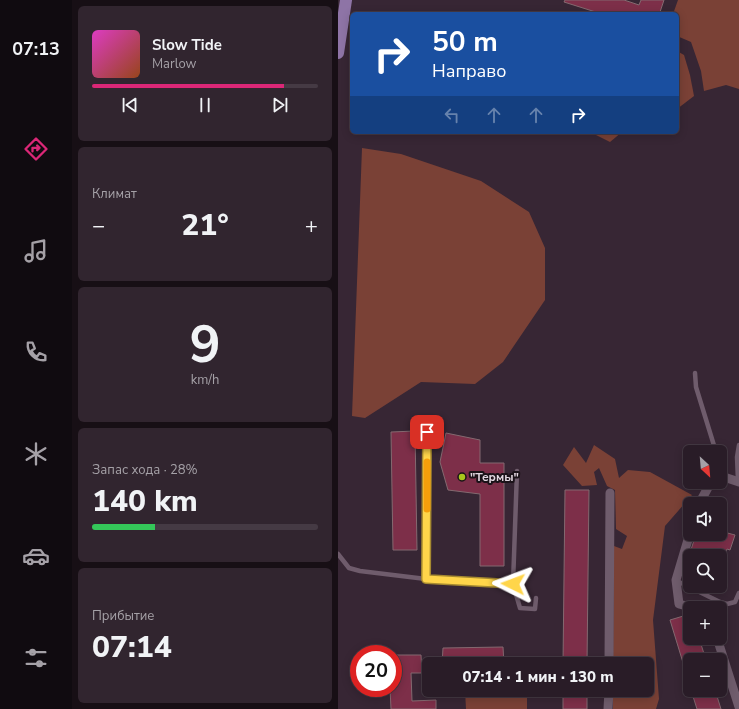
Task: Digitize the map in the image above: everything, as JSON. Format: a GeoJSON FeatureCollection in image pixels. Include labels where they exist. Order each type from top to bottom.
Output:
{"type":"FeatureCollection","features":[{"type":"Feature","properties":{"kind":"main road"},"geometry":{"type":"LineString","coordinates":[[338,53],[346,0]]}},
{"type":"Feature","properties":{"kind":"street"},"geometry":{"type":"LineString","coordinates":[[727,479],[739,482]]}},
{"type":"Feature","properties":{"kind":"street"},"geometry":{"type":"LineString","coordinates":[[609,657],[610,493]]}},
{"type":"Feature","properties":{"kind":"street"},"geometry":{"type":"LineString","coordinates":[[683,605],[679,604],[676,580],[688,541]]}},
{"type":"Feature","properties":{"kind":"street"},"geometry":{"type":"LineString","coordinates":[[719,645],[739,707]]}},
{"type":"Feature","properties":{"kind":"street"},"geometry":{"type":"LineString","coordinates":[[608,709],[609,697]]}},
{"type":"Feature","properties":{"kind":"lane"},"geometry":{"type":"LineString","coordinates":[[695,373],[696,387],[714,445]]}},
{"type":"Feature","properties":{"kind":"lane"},"geometry":{"type":"LineString","coordinates":[[426,579],[427,432]]}},
{"type":"Feature","properties":{"kind":"lane"},"geometry":{"type":"LineString","coordinates":[[739,445],[737,457],[739,482]]}},
{"type":"Feature","properties":{"kind":"lane"},"geometry":{"type":"LineString","coordinates":[[517,471],[513,584],[520,608],[535,610],[536,598]]}},
{"type":"Feature","properties":{"kind":"lane"},"geometry":{"type":"LineString","coordinates":[[338,554],[349,568],[360,571],[426,579],[513,584]]}},
{"type":"Feature","properties":{"kind":"lane"},"geometry":{"type":"LineString","coordinates":[[676,580],[727,604],[734,602],[739,593]]}},
{"type":"Feature","properties":{"kind":"shaded area"},"geometry":{"type":"Polygon","coordinates":[[[678,0],[739,0],[739,89],[726,85],[704,91],[701,71],[691,42],[679,37],[679,12],[674,12],[678,0]]]}},
{"type":"Feature","properties":{"kind":"shaded area"},"geometry":{"type":"Polygon","coordinates":[[[679,52],[684,55],[694,96],[679,107],[679,52]]]}},
{"type":"Feature","properties":{"kind":"shaded area"},"geometry":{"type":"Polygon","coordinates":[[[594,134],[620,134],[610,142],[594,134]]]}},
{"type":"Feature","properties":{"kind":"shaded area"},"geometry":{"type":"Polygon","coordinates":[[[362,148],[401,154],[481,181],[529,212],[545,248],[545,300],[503,362],[475,384],[421,382],[365,418],[352,416],[362,148]]]}},
{"type":"Feature","properties":{"kind":"shaded area"},"geometry":{"type":"Polygon","coordinates":[[[594,445],[615,459],[619,478],[628,470],[650,472],[692,495],[690,497],[683,497],[683,505],[665,526],[653,620],[659,699],[656,709],[613,709],[613,697],[654,697],[654,657],[613,657],[614,546],[622,549],[627,536],[616,529],[615,490],[607,486],[599,468],[594,472],[597,485],[582,486],[563,465],[574,447],[586,463],[594,445]]]}},
{"type":"Feature","properties":{"kind":"shaded area"},"geometry":{"type":"Polygon","coordinates":[[[465,697],[527,697],[527,709],[466,709],[465,697]]]}},
{"type":"Feature","properties":{"kind":"building"},"geometry":{"type":"Polygon","coordinates":[[[565,0],[624,0],[639,5],[641,0],[664,0],[660,12],[596,12],[564,2],[565,0]]]}},
{"type":"Feature","properties":{"kind":"building"},"geometry":{"type":"Polygon","coordinates":[[[415,431],[417,550],[393,550],[391,432],[415,431]]]}},
{"type":"Feature","properties":{"kind":"building"},"geometry":{"type":"Polygon","coordinates":[[[446,433],[480,440],[480,463],[504,463],[504,566],[480,566],[480,494],[448,490],[440,462],[446,433]]]}},
{"type":"Feature","properties":{"kind":"building"},"geometry":{"type":"Polygon","coordinates":[[[565,490],[589,490],[587,657],[563,657],[565,490]]]}},
{"type":"Feature","properties":{"kind":"building"},"geometry":{"type":"Polygon","coordinates":[[[727,533],[735,535],[730,550],[691,549],[694,541],[727,541],[727,533]]]}},
{"type":"Feature","properties":{"kind":"building"},"geometry":{"type":"Polygon","coordinates":[[[683,616],[683,645],[701,645],[704,653],[683,653],[683,663],[670,620],[683,616]]]}},
{"type":"Feature","properties":{"kind":"building"},"geometry":{"type":"Polygon","coordinates":[[[503,647],[504,657],[442,657],[443,648],[503,647]]]}},
{"type":"Feature","properties":{"kind":"building"},"geometry":{"type":"Polygon","coordinates":[[[402,655],[421,655],[422,673],[411,673],[412,701],[436,700],[436,709],[391,709],[390,697],[402,697],[402,655]]]}},
{"type":"Feature","properties":{"kind":"building"},"geometry":{"type":"Polygon","coordinates":[[[563,697],[587,697],[587,709],[563,709],[563,697]]]}},
{"type":"Feature","properties":{"kind":"building"},"geometry":{"type":"Polygon","coordinates":[[[693,697],[717,697],[721,709],[697,709],[693,697]]]}},
{"type":"Feature","properties":{"kind":"slow traffic"},"geometry":{"type":"LineString","coordinates":[[427,462],[427,509]]}},
{"type":"Feature","properties":{"kind":"place","name":"\"Термы\""},"geometry":{"type":"Point","coordinates":[462,477]}},
{"type":"Feature","properties":{"kind":"route"},"geometry":{"type":"LineString","coordinates":[[427,432],[426,579],[513,584]]}}]}
